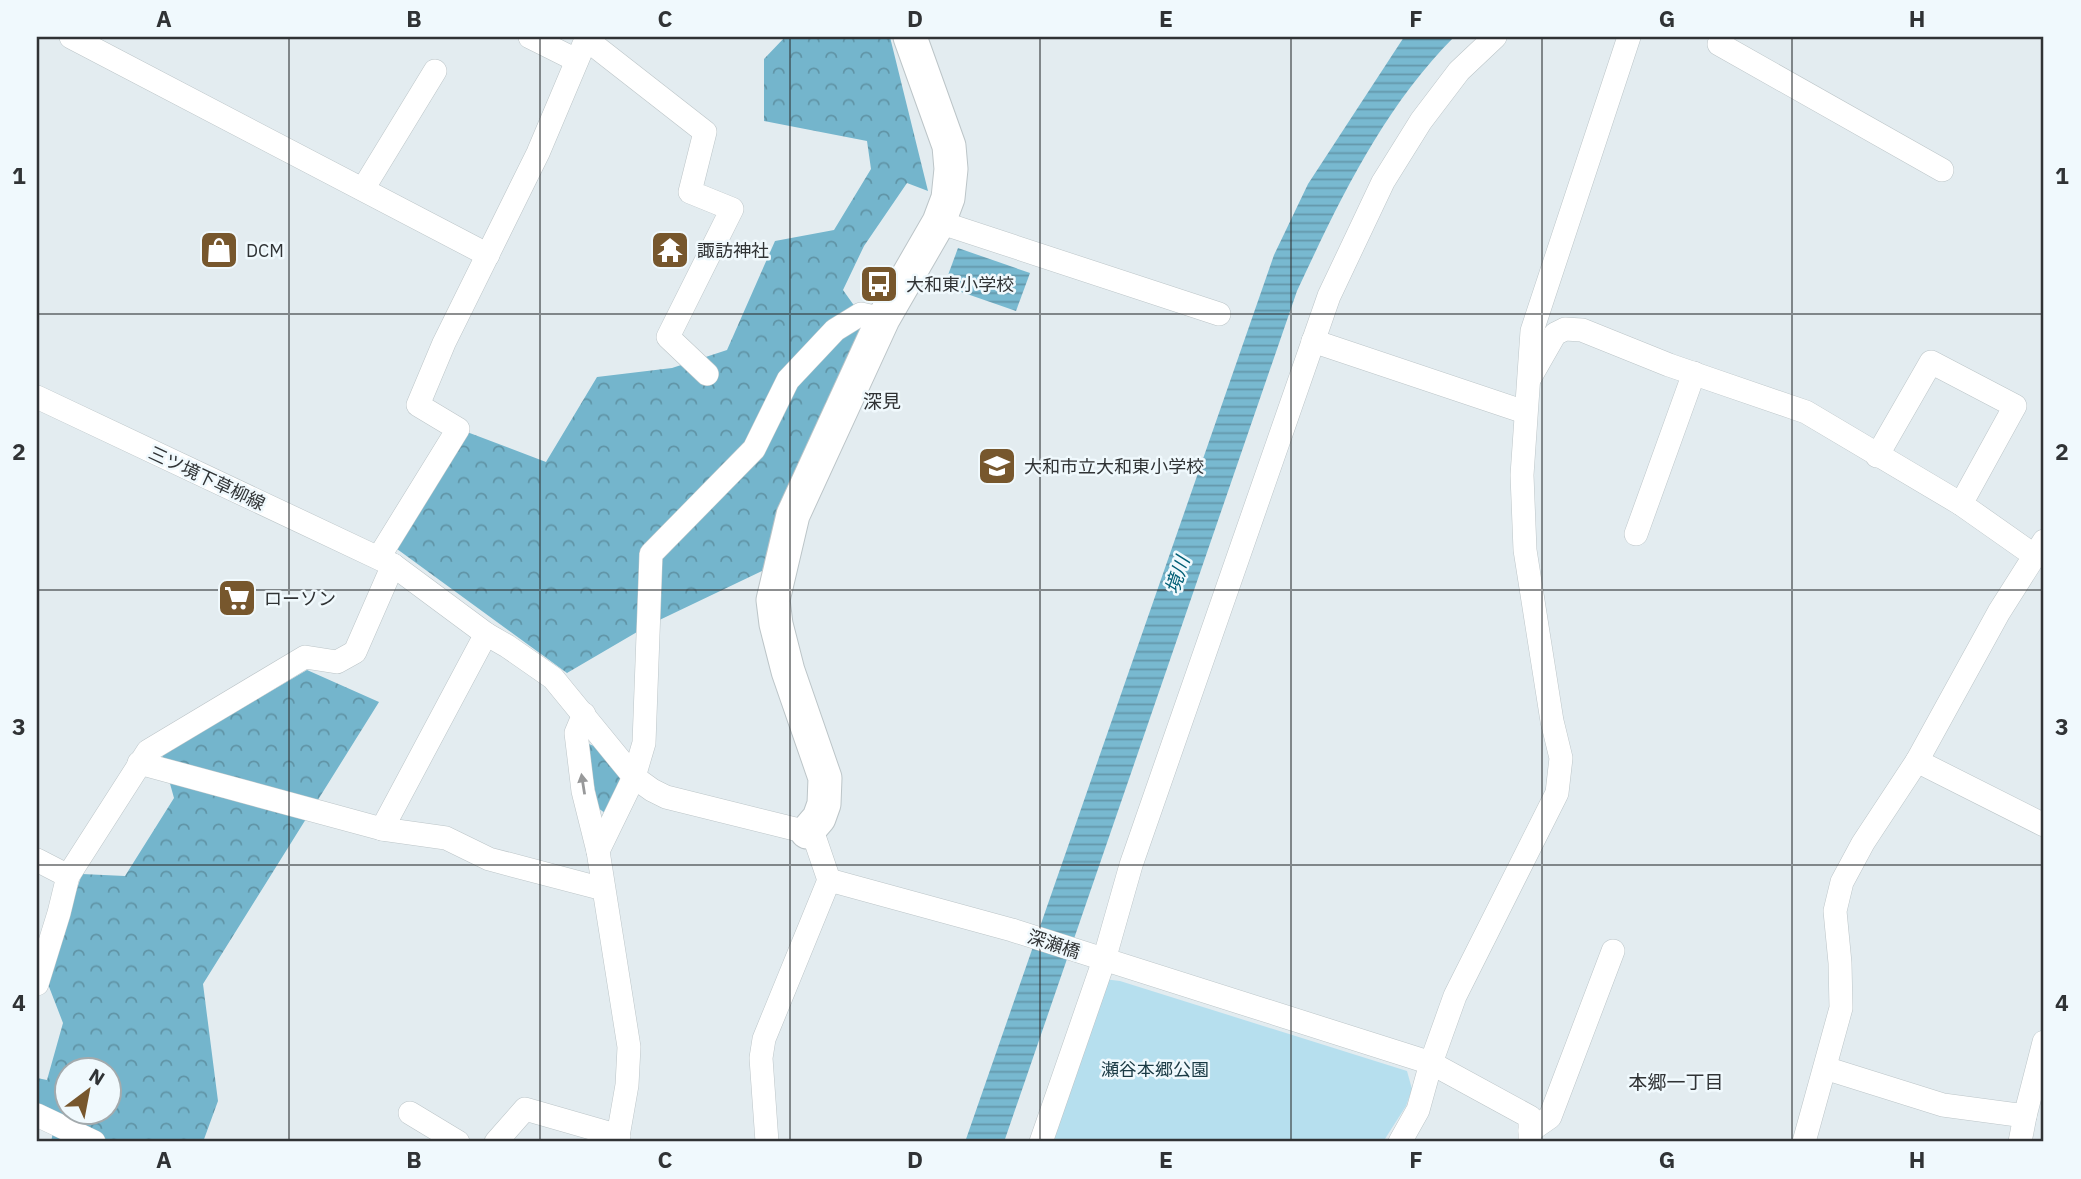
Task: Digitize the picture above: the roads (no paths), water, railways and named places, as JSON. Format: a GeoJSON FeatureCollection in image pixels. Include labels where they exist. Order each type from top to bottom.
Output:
{"type":"FeatureCollection","features":[{"type":"Feature","properties":{"kind":"street"},"geometry":{"type":"LineString","coordinates":[[71,37],[488,255]]}},
{"type":"Feature","properties":{"kind":"street"},"geometry":{"type":"LineString","coordinates":[[530,37],[576,60]]}},
{"type":"Feature","properties":{"kind":"street"},"geometry":{"type":"LineString","coordinates":[[767,1142],[761,1058],[764,1039],[829,880],[816,839],[807,832],[819,818],[824,804],[825,778],[788,671],[775,624],[773,600],[793,515],[883,319],[939,222],[947,198],[950,179],[949,146],[910,37]]}},
{"type":"Feature","properties":{"kind":"street"},"geometry":{"type":"LineString","coordinates":[[1041,1142],[1131,865],[1329,296],[1383,182],[1421,121],[1459,71],[1495,37]]}},
{"type":"Feature","properties":{"kind":"street"},"geometry":{"type":"LineString","coordinates":[[1400,1142],[1419,1111],[1431,1063],[1455,996],[1557,793],[1561,758],[1552,721],[1525,550],[1522,475],[1532,331],[1629,37]]}},
{"type":"Feature","properties":{"kind":"street"},"geometry":{"type":"LineString","coordinates":[[1723,37],[1719,44],[1942,170]]}},
{"type":"Feature","properties":{"kind":"street"},"geometry":{"type":"LineString","coordinates":[[37,984],[68,876],[148,751],[305,657],[337,662],[355,652],[386,561],[458,429],[418,405],[444,343],[538,153],[587,38],[705,132],[690,192],[732,209],[668,337],[707,374]]}},
{"type":"Feature","properties":{"kind":"street"},"geometry":{"type":"LineString","coordinates":[[362,189],[435,71]]}},
{"type":"Feature","properties":{"kind":"street"},"geometry":{"type":"LineString","coordinates":[[939,222],[1219,314]]}},
{"type":"Feature","properties":{"kind":"street"},"geometry":{"type":"LineString","coordinates":[[598,851],[634,777],[643,743],[650,554],[754,449],[788,380],[835,330],[862,314],[883,319]]}},
{"type":"Feature","properties":{"kind":"street"},"geometry":{"type":"LineString","coordinates":[[1529,379],[1555,334],[1565,329],[1582,330],[1806,412],[2040,549],[1978,648],[1917,761],[1863,843],[1842,882],[1835,911],[1840,963],[1840,1007],[1804,1142]]}},
{"type":"Feature","properties":{"kind":"street"},"geometry":{"type":"LineString","coordinates":[[1313,341],[1525,412]]}},
{"type":"Feature","properties":{"kind":"street"},"geometry":{"type":"LineString","coordinates":[[1877,456],[1931,362],[2015,407],[1961,505]]}},
{"type":"Feature","properties":{"kind":"street"},"geometry":{"type":"LineString","coordinates":[[1636,534],[1694,373]]}},
{"type":"Feature","properties":{"kind":"street","name":"三ツ境下草柳線"},"geometry":{"type":"LineString","coordinates":[[37,397],[386,561],[486,634],[553,678],[634,777],[666,797],[807,832]]}},
{"type":"Feature","properties":{"kind":"street"},"geometry":{"type":"LineString","coordinates":[[383,829],[486,634]]}},
{"type":"Feature","properties":{"kind":"street"},"geometry":{"type":"LineString","coordinates":[[496,1142],[524,1108],[618,1139],[627,1085],[629,1046],[598,851],[583,791],[576,733],[584,714]]}},
{"type":"Feature","properties":{"kind":"street"},"geometry":{"type":"LineString","coordinates":[[1917,761],[2044,825]]}},
{"type":"Feature","properties":{"kind":"street"},"geometry":{"type":"LineString","coordinates":[[139,763],[383,829],[446,838],[489,859],[603,889]]}},
{"type":"Feature","properties":{"kind":"street"},"geometry":{"type":"LineString","coordinates":[[37,860],[68,876]]}},
{"type":"Feature","properties":{"kind":"street","name":"深瀬橋"},"geometry":{"type":"LineString","coordinates":[[829,880],[1012,930],[1431,1063],[1530,1117],[1530,1136]]}},
{"type":"Feature","properties":{"kind":"street"},"geometry":{"type":"LineString","coordinates":[[1530,1136],[1549,1117],[1613,951]]}},
{"type":"Feature","properties":{"kind":"street"},"geometry":{"type":"LineString","coordinates":[[2020,1142],[2044,1042]]}},
{"type":"Feature","properties":{"kind":"street"},"geometry":{"type":"LineString","coordinates":[[1825,1068],[1942,1105],[2025,1116]]}},
{"type":"Feature","properties":{"kind":"street"},"geometry":{"type":"LineString","coordinates":[[410,1113],[458,1142]]}},
{"type":"Feature","properties":{"kind":"street"},"geometry":{"type":"LineString","coordinates":[[37,1115],[94,1142]]}},
{"type":"Feature","properties":{"kind":"water","name":"境川"},"geometry":{"type":"Polygon","coordinates":[[[1404,37],[1454,37],[1405,94],[1384,125],[1346,190],[1297,291],[1004,1142],[965,1142],[1274,255],[1308,184],[1404,37]]]}},
{"type":"Feature","properties":{"kind":"water"},"geometry":{"type":"Polygon","coordinates":[[[958,248],[1030,273],[1016,311],[944,286],[958,248]]]}},
{"type":"Feature","properties":{"kind":"place","name":"DCM"},"geometry":{"type":"Point","coordinates":[219,250]}},
{"type":"Feature","properties":{"kind":"place","name":"諏訪神社"},"geometry":{"type":"Point","coordinates":[670,250]}},
{"type":"Feature","properties":{"kind":"place","name":"大和東小学校"},"geometry":{"type":"Point","coordinates":[879,284]}},
{"type":"Feature","properties":{"kind":"place","name":"大和市立大和東小学校"},"geometry":{"type":"Point","coordinates":[997,466]}},
{"type":"Feature","properties":{"kind":"place","name":"ローソン"},"geometry":{"type":"Point","coordinates":[237,598]}},
{"type":"Feature","properties":{"kind":"district","name":"深見"},"geometry":{"type":"Point","coordinates":[882,401]}},
{"type":"Feature","properties":{"kind":"district","name":"本郷一丁目"},"geometry":{"type":"Point","coordinates":[1676,1082]}},
{"type":"Feature","properties":{"kind":"park label","name":"瀬谷本郷公園"},"geometry":{"type":"Point","coordinates":[1155,1069]}}]}
